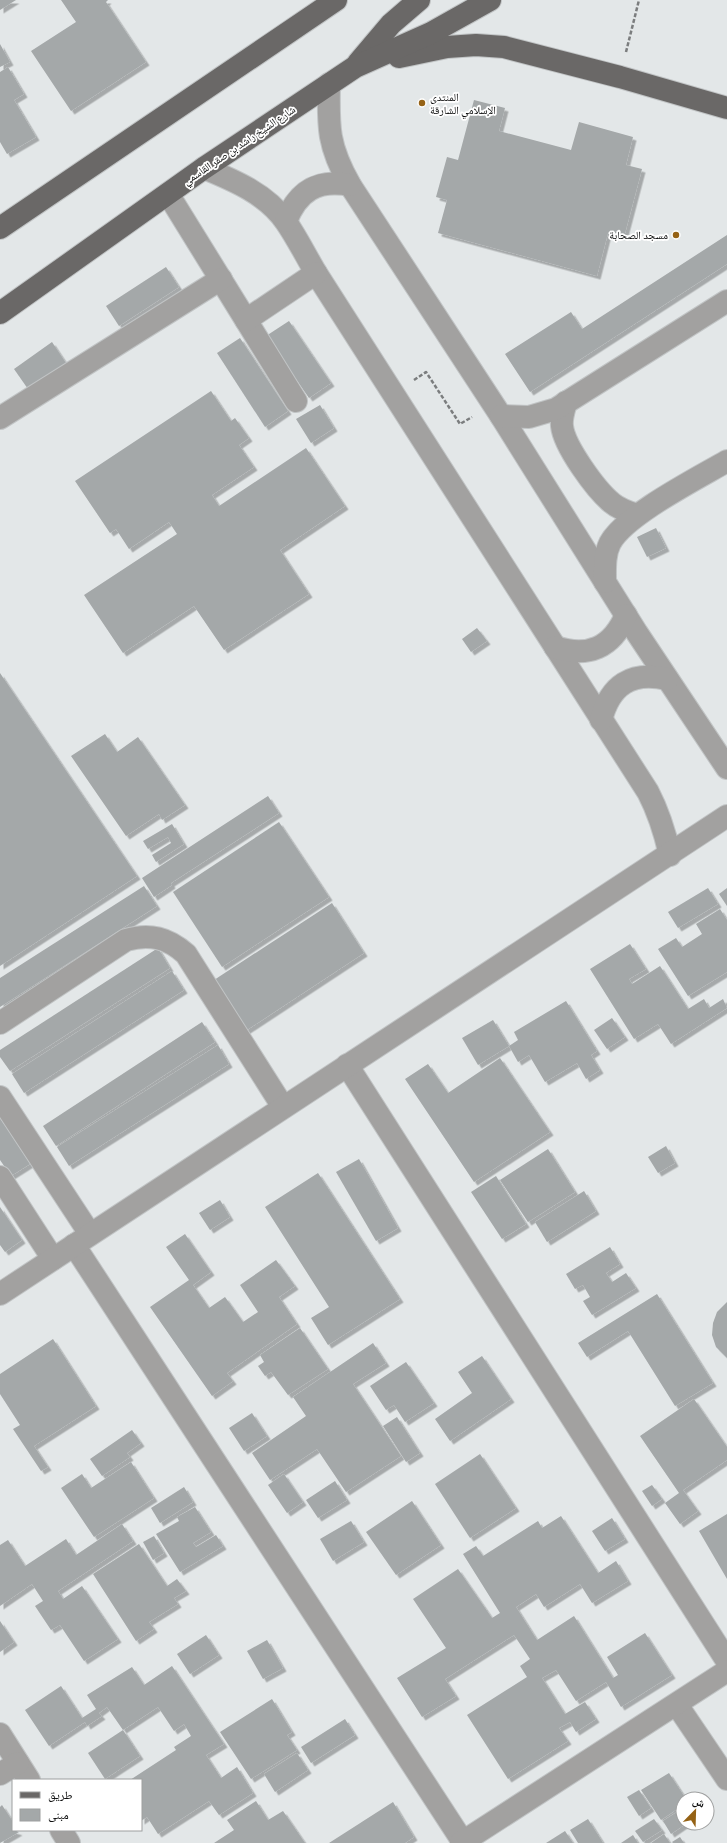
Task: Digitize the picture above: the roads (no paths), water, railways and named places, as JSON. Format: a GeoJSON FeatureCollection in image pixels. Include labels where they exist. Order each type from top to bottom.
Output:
{"type":"FeatureCollection","features":[{"type":"Feature","properties":{"kind":"main road"},"geometry":{"type":"LineString","coordinates":[[0,228],[336,0]]}},
{"type":"Feature","properties":{"kind":"main road"},"geometry":{"type":"LineString","coordinates":[[355,67],[391,24],[419,0]]}},
{"type":"Feature","properties":{"kind":"main road","name":"شارع الشيخ راشد بن صقر القاسمي"},"geometry":{"type":"LineString","coordinates":[[0,313],[204,168],[355,67],[431,33],[490,0]]}},
{"type":"Feature","properties":{"kind":"main road"},"geometry":{"type":"LineString","coordinates":[[355,67],[447,47],[476,45],[504,47],[532,53],[620,77],[727,108]]}},
{"type":"Feature","properties":{"kind":"street"},"geometry":{"type":"LineString","coordinates":[[329,84],[328,127],[331,142],[335,157],[350,185],[497,410],[667,679],[727,768]]}},
{"type":"Feature","properties":{"kind":"street"},"geometry":{"type":"LineString","coordinates":[[204,168],[253,192],[274,208],[286,221],[316,273],[392,394],[656,807],[670,855]]}},
{"type":"Feature","properties":{"kind":"street"},"geometry":{"type":"LineString","coordinates":[[286,221],[291,209],[299,198],[310,189],[323,184],[336,182],[350,185]]}},
{"type":"Feature","properties":{"kind":"street"},"geometry":{"type":"LineString","coordinates":[[168,194],[296,401]]}},
{"type":"Feature","properties":{"kind":"street"},"geometry":{"type":"LineString","coordinates":[[246,320],[316,273]]}},
{"type":"Feature","properties":{"kind":"street"},"geometry":{"type":"LineString","coordinates":[[0,418],[221,279]]}},
{"type":"Feature","properties":{"kind":"street"},"geometry":{"type":"LineString","coordinates":[[497,410],[529,417],[556,409],[727,301]]}},
{"type":"Feature","properties":{"kind":"street"},"geometry":{"type":"LineString","coordinates":[[566,402],[562,414],[564,437],[582,466],[603,495],[613,504],[637,515]]}},
{"type":"Feature","properties":{"kind":"street"},"geometry":{"type":"LineString","coordinates":[[605,582],[605,562],[610,543],[621,527],[637,515],[727,461]]}},
{"type":"Feature","properties":{"kind":"street"},"geometry":{"type":"LineString","coordinates":[[555,647],[569,652],[584,652],[598,648],[611,640],[621,629],[626,615]]}},
{"type":"Feature","properties":{"kind":"street"},"geometry":{"type":"LineString","coordinates":[[601,720],[605,705],[613,692],[624,683],[637,677],[652,675],[667,679]]}},
{"type":"Feature","properties":{"kind":"street"},"geometry":{"type":"LineString","coordinates":[[0,1294],[347,1065],[670,855],[727,816]]}},
{"type":"Feature","properties":{"kind":"street"},"geometry":{"type":"LineString","coordinates":[[0,1023],[126,940],[137,937],[159,937],[169,941],[186,954],[283,1107]]}},
{"type":"Feature","properties":{"kind":"street"},"geometry":{"type":"LineString","coordinates":[[347,1065],[727,1661]]}},
{"type":"Feature","properties":{"kind":"street"},"geometry":{"type":"LineString","coordinates":[[0,1097],[82,1239],[462,1842],[677,1705],[727,1671]]}},
{"type":"Feature","properties":{"kind":"street"},"geometry":{"type":"LineString","coordinates":[[0,1177],[53,1259]]}},
{"type":"Feature","properties":{"kind":"street"},"geometry":{"type":"LineString","coordinates":[[677,1705],[727,1779]]}},
{"type":"Feature","properties":{"kind":"street"},"geometry":{"type":"LineString","coordinates":[[0,1734],[24,1771],[0,1774]]}},
{"type":"Feature","properties":{"kind":"street"},"geometry":{"type":"LineString","coordinates":[[62,1831],[69,1843]]}},
{"type":"Feature","properties":{"kind":"place","name":"المنتدى الإسلامي الشارقة"},"geometry":{"type":"Point","coordinates":[422,103]}},
{"type":"Feature","properties":{"kind":"place","name":"مسجد الصحابة"},"geometry":{"type":"Point","coordinates":[676,235]}}]}
